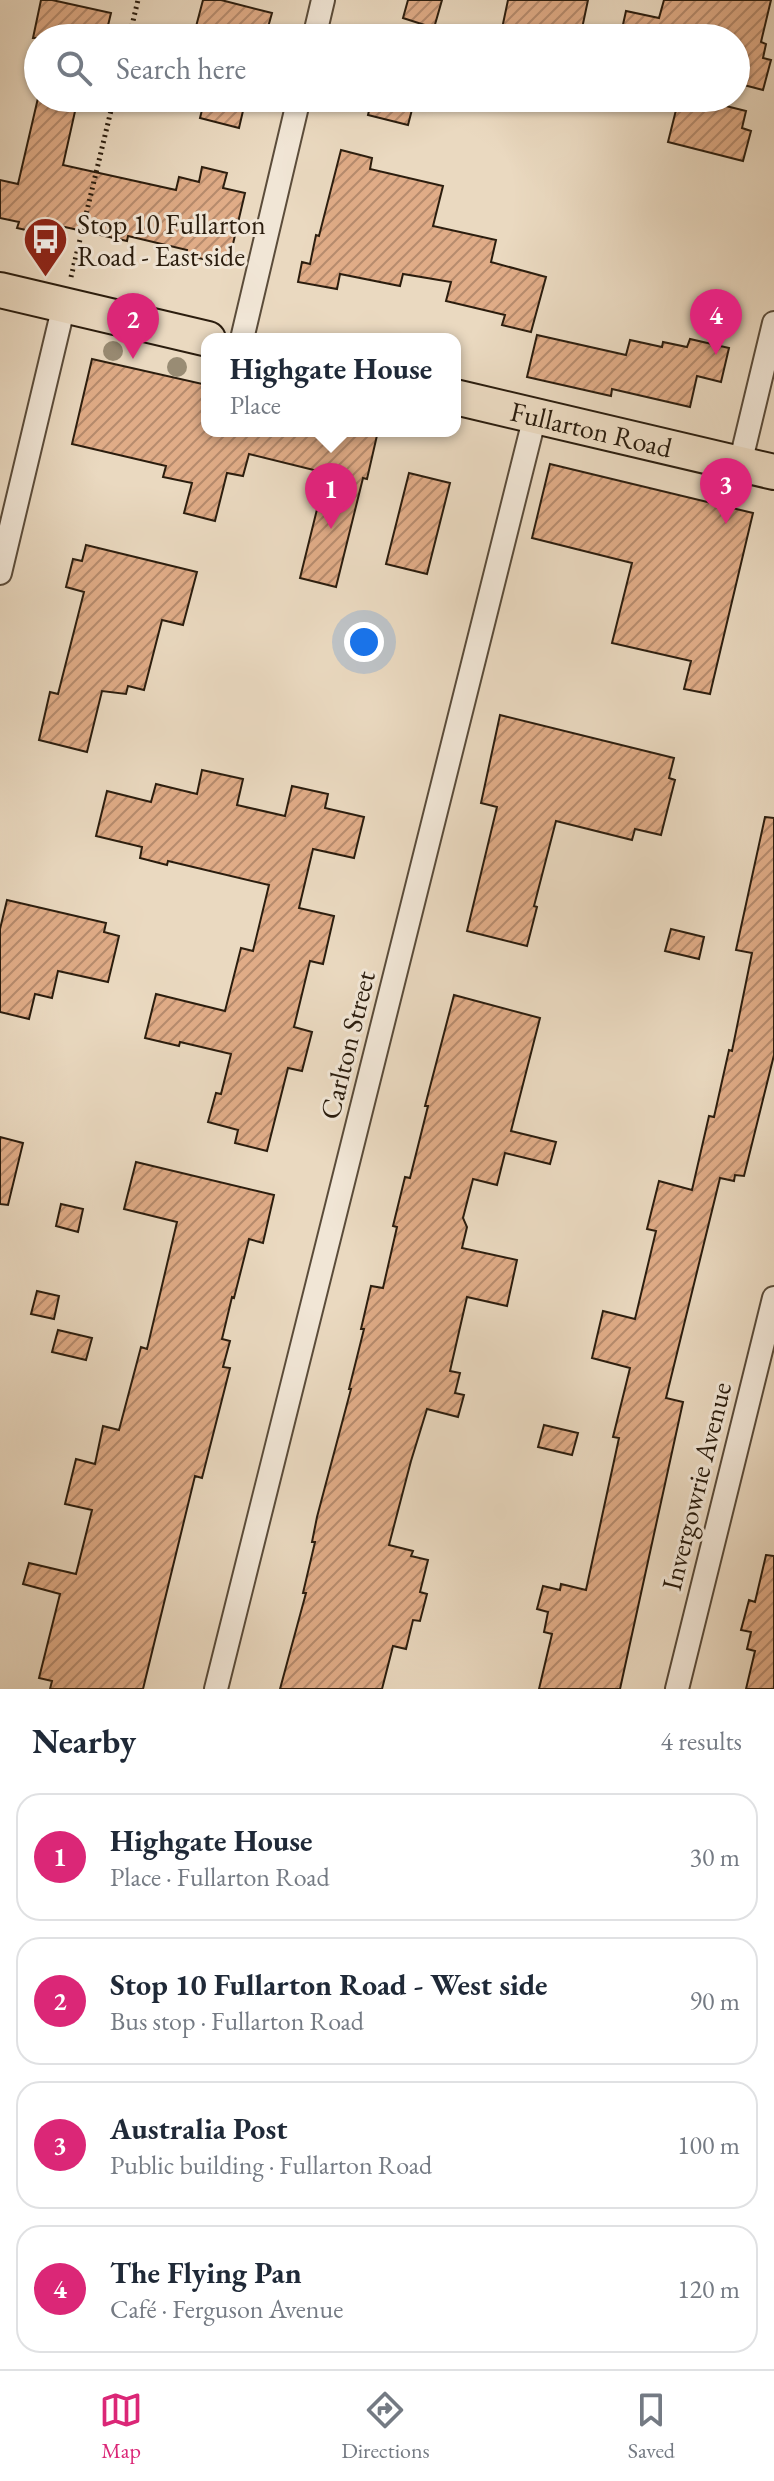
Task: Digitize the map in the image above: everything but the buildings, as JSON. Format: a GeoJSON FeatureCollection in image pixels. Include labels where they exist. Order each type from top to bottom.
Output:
{"type":"FeatureCollection","features":[{"type":"Feature","properties":{"kind":"main road"},"geometry":{"type":"LineString","coordinates":[[0,290],[201,337]]}},
{"type":"Feature","properties":{"kind":"main road","name":"Fullarton Road"},"geometry":{"type":"LineString","coordinates":[[461,398],[774,472]]}},
{"type":"Feature","properties":{"kind":"street"},"geometry":{"type":"LineString","coordinates":[[317,24],[323,0]]}},
{"type":"Feature","properties":{"kind":"street"},"geometry":{"type":"LineString","coordinates":[[243,333],[296,112]]}},
{"type":"Feature","properties":{"kind":"street"},"geometry":{"type":"LineString","coordinates":[[0,573],[64,305]]}},
{"type":"Feature","properties":{"kind":"street"},"geometry":{"type":"LineString","coordinates":[[740,464],[774,323]]}},
{"type":"Feature","properties":{"kind":"street","name":"Carlton Street"},"geometry":{"type":"LineString","coordinates":[[216,1689],[535,416]]}},
{"type":"Feature","properties":{"kind":"street","name":"Invergowrie Avenue"},"geometry":{"type":"LineString","coordinates":[[677,1689],[774,1298]]}},
{"type":"Feature","properties":{"kind":"path"},"geometry":{"type":"LineString","coordinates":[[132,24],[138,0]]}},
{"type":"Feature","properties":{"kind":"path"},"geometry":{"type":"LineString","coordinates":[[64,305],[111,112]]}},
{"type":"Feature","properties":{"kind":"place","name":"Stop 10 Fullarton Road - East side"},"geometry":{"type":"Point","coordinates":[46,279]}},
{"type":"Feature","properties":{"kind":"place","name":"The Flying Pan"},"geometry":{"type":"Point","coordinates":[716,355]}},
{"type":"Feature","properties":{"kind":"place","name":"Stop 10 Fullarton Road - West side"},"geometry":{"type":"Point","coordinates":[133,359]}},
{"type":"Feature","properties":{"kind":"place","name":"Australia Post"},"geometry":{"type":"Point","coordinates":[726,524]}},
{"type":"Feature","properties":{"kind":"place","name":"Highgate House"},"geometry":{"type":"Point","coordinates":[331,529]}}]}
